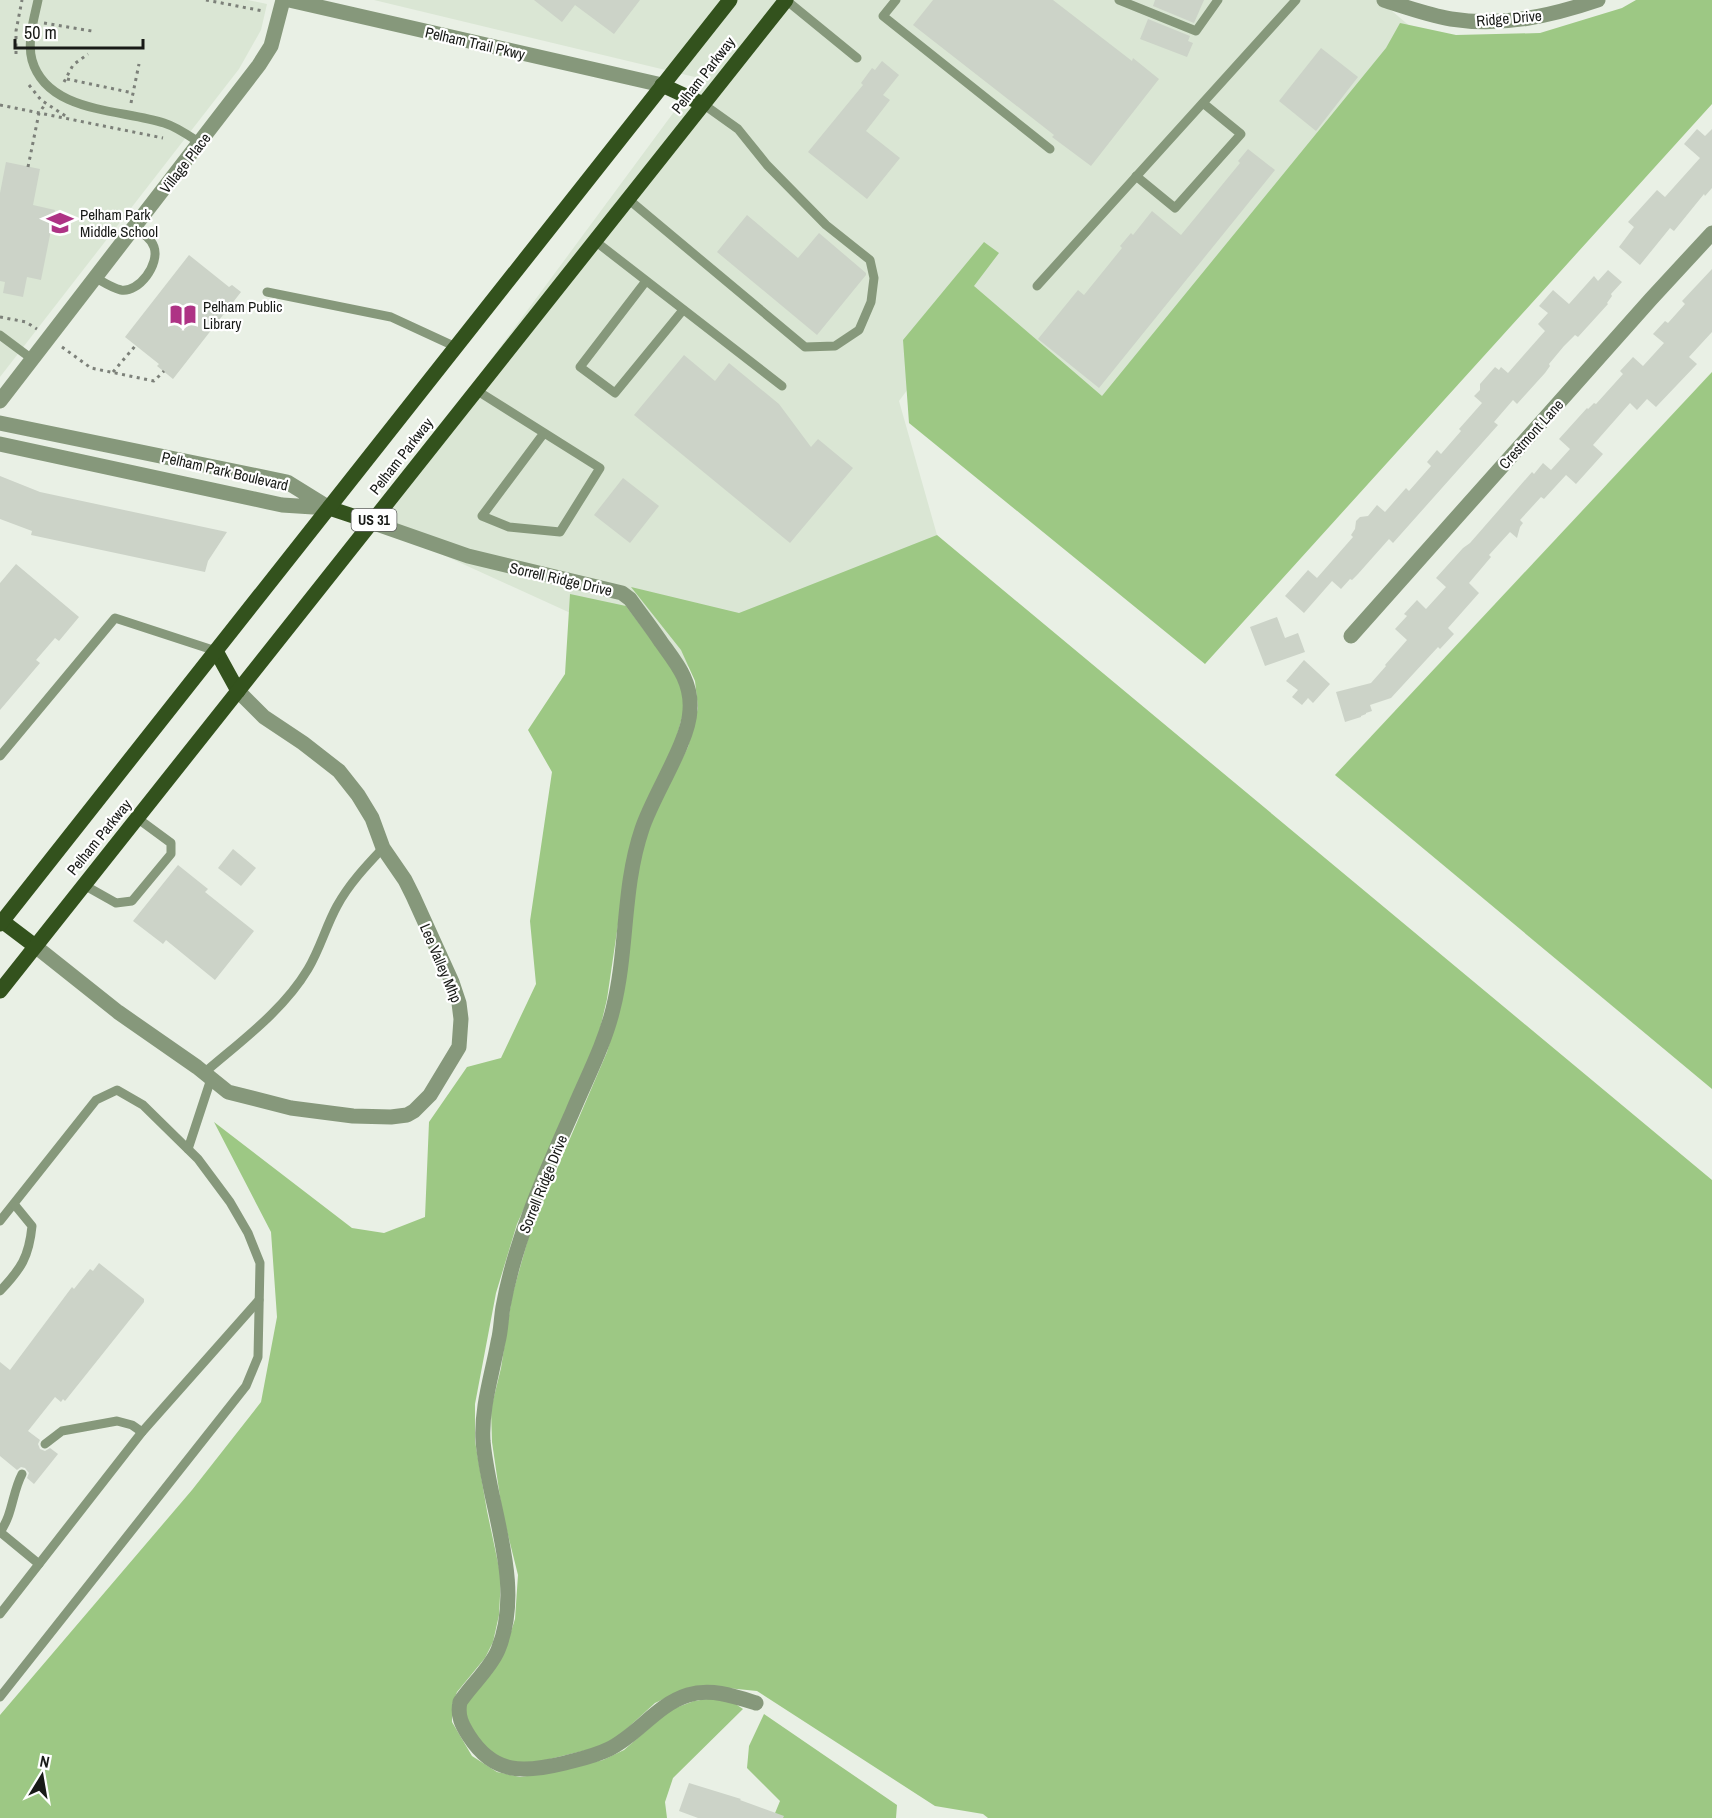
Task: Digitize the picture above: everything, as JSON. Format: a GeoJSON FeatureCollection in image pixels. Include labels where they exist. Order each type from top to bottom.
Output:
{"type":"FeatureCollection","features":[{"type":"Feature","properties":{"kind":"main road","name":"Pelham Parkway"},"geometry":{"type":"LineString","coordinates":[[1,921],[730,0]]}},
{"type":"Feature","properties":{"kind":"main road","name":"Pelham Parkway"},"geometry":{"type":"LineString","coordinates":[[0,991],[786,0]]}},
{"type":"Feature","properties":{"kind":"main road"},"geometry":{"type":"LineString","coordinates":[[662,85],[704,104]]}},
{"type":"Feature","properties":{"kind":"main road"},"geometry":{"type":"LineString","coordinates":[[329,508],[371,522]]}},
{"type":"Feature","properties":{"kind":"main road"},"geometry":{"type":"LineString","coordinates":[[216,651],[238,691]]}},
{"type":"Feature","properties":{"kind":"main road"},"geometry":{"type":"LineString","coordinates":[[1,921],[35,946]]}},
{"type":"Feature","properties":{"kind":"street","name":"Pelham Trail Pkwy"},"geometry":{"type":"LineString","coordinates":[[289,0],[662,85]]}},
{"type":"Feature","properties":{"kind":"street","name":"Ridge Drive"},"geometry":{"type":"LineString","coordinates":[[1384,0],[1450,19],[1490,22],[1543,16],[1598,0]]}},
{"type":"Feature","properties":{"kind":"street","name":"Village Place"},"geometry":{"type":"LineString","coordinates":[[0,401],[259,65],[271,46],[282,7]]}},
{"type":"Feature","properties":{"kind":"street","name":"Crestmont Lane"},"geometry":{"type":"LineString","coordinates":[[1351,636],[1651,298],[1712,233]]}},
{"type":"Feature","properties":{"kind":"street","name":"Pelham Park Boulevard"},"geometry":{"type":"LineString","coordinates":[[0,423],[287,482],[329,508]]}},
{"type":"Feature","properties":{"kind":"street","name":"Pelham Park Boulevard"},"geometry":{"type":"LineString","coordinates":[[0,444],[282,505],[329,508]]}},
{"type":"Feature","properties":{"kind":"street","name":"Sorrell Ridge Drive"},"geometry":{"type":"LineString","coordinates":[[371,522],[468,556],[622,593],[630,599],[678,663],[686,678],[690,696],[688,726],[651,806],[634,855],[613,1008],[601,1047],[537,1197],[510,1274],[488,1390],[483,1440],[494,1513],[507,1571],[506,1620],[496,1654],[460,1702],[458,1709],[460,1722],[474,1744],[489,1760],[516,1770],[527,1770],[598,1754],[612,1748],[661,1709],[688,1695],[723,1693],[756,1703]]}},
{"type":"Feature","properties":{"kind":"street","name":"Lee Valley Mhp"},"geometry":{"type":"LineString","coordinates":[[35,946],[118,1012],[228,1092],[251,1100],[291,1108],[353,1116],[391,1117],[407,1115],[430,1095],[459,1047],[461,1034],[459,1003],[452,982],[405,880],[383,848],[372,818],[339,771],[264,717],[238,691]]}},
{"type":"Feature","properties":{"kind":"lane"},"geometry":{"type":"LineString","coordinates":[[38,0],[31,47],[32,60],[39,76],[50,89],[65,99],[166,124],[200,143]]}},
{"type":"Feature","properties":{"kind":"lane"},"geometry":{"type":"LineString","coordinates":[[786,0],[856,58]]}},
{"type":"Feature","properties":{"kind":"lane"},"geometry":{"type":"LineString","coordinates":[[896,0],[883,16],[1050,149]]}},
{"type":"Feature","properties":{"kind":"lane"},"geometry":{"type":"LineString","coordinates":[[1119,0],[1196,31],[1218,0]]}},
{"type":"Feature","properties":{"kind":"lane"},"geometry":{"type":"LineString","coordinates":[[1036,286],[1296,0]]}},
{"type":"Feature","properties":{"kind":"lane"},"geometry":{"type":"LineString","coordinates":[[1136,176],[1175,208],[1241,134],[1203,103]]}},
{"type":"Feature","properties":{"kind":"lane"},"geometry":{"type":"LineString","coordinates":[[628,199],[805,346],[835,346],[859,330],[871,302],[874,278],[870,260],[819,218],[767,165],[738,129],[704,104]]}},
{"type":"Feature","properties":{"kind":"lane"},"geometry":{"type":"LineString","coordinates":[[96,278],[122,290],[135,287],[141,282],[152,267],[156,256],[155,249],[147,237],[134,228]]}},
{"type":"Feature","properties":{"kind":"lane"},"geometry":{"type":"LineString","coordinates":[[595,241],[782,386]]}},
{"type":"Feature","properties":{"kind":"lane"},"geometry":{"type":"LineString","coordinates":[[646,281],[580,367],[615,393],[683,309]]}},
{"type":"Feature","properties":{"kind":"lane"},"geometry":{"type":"LineString","coordinates":[[267,292],[391,317],[456,347]]}},
{"type":"Feature","properties":{"kind":"lane"},"geometry":{"type":"LineString","coordinates":[[0,335],[32,359]]}},
{"type":"Feature","properties":{"kind":"lane"},"geometry":{"type":"LineString","coordinates":[[476,390],[600,468],[560,532],[509,528],[482,516],[544,433]]}},
{"type":"Feature","properties":{"kind":"lane"},"geometry":{"type":"LineString","coordinates":[[0,756],[115,618],[216,651]]}},
{"type":"Feature","properties":{"kind":"lane"},"geometry":{"type":"LineString","coordinates":[[84,885],[116,903],[132,901],[171,854],[171,843],[137,818]]}},
{"type":"Feature","properties":{"kind":"lane"},"geometry":{"type":"LineString","coordinates":[[188,1149],[208,1076],[288,998],[308,969],[336,908],[349,886],[383,848]]}},
{"type":"Feature","properties":{"kind":"lane"},"geometry":{"type":"LineString","coordinates":[[0,1221],[96,1100],[117,1090],[143,1105],[198,1159],[230,1202],[249,1233],[260,1263],[258,1357],[246,1386],[0,1697]]}},
{"type":"Feature","properties":{"kind":"lane"},"geometry":{"type":"LineString","coordinates":[[0,1291],[15,1275],[30,1248],[32,1226],[14,1204]]}},
{"type":"Feature","properties":{"kind":"lane"},"geometry":{"type":"LineString","coordinates":[[0,1614],[142,1432],[259,1300]]}},
{"type":"Feature","properties":{"kind":"lane"},"geometry":{"type":"LineString","coordinates":[[45,1444],[62,1431],[117,1421],[132,1425],[142,1432]]}},
{"type":"Feature","properties":{"kind":"lane"},"geometry":{"type":"LineString","coordinates":[[22,1474],[7,1522],[0,1532],[39,1564]]}},
{"type":"Feature","properties":{"kind":"path"},"geometry":{"type":"LineString","coordinates":[[206,0],[282,7]]}},
{"type":"Feature","properties":{"kind":"path"},"geometry":{"type":"LineString","coordinates":[[18,18],[92,32]]}},
{"type":"Feature","properties":{"kind":"path"},"geometry":{"type":"LineString","coordinates":[[126,130],[140,64]]}},
{"type":"Feature","properties":{"kind":"path"},"geometry":{"type":"LineString","coordinates":[[67,79],[133,93]]}},
{"type":"Feature","properties":{"kind":"path"},"geometry":{"type":"LineString","coordinates":[[0,105],[166,139]]}},
{"type":"Feature","properties":{"kind":"path"},"geometry":{"type":"LineString","coordinates":[[28,167],[39,113]]}},
{"type":"Feature","properties":{"kind":"path"},"geometry":{"type":"LineString","coordinates":[[0,317],[26,322],[91,368],[154,381],[164,371]]}},
{"type":"Feature","properties":{"kind":"path"},"geometry":{"type":"LineString","coordinates":[[113,372],[136,345]]}},
{"type":"Feature","properties":{"kind":"shaded area","name":"Pelham Park Middle School"},"geometry":{"type":"Polygon","coordinates":[[[0,0],[248,0],[267,4],[261,30],[239,69],[0,377],[0,0]]]}},
{"type":"Feature","properties":{"kind":"shaded area"},"geometry":{"type":"Polygon","coordinates":[[[374,0],[1379,0],[1425,39],[1110,419],[968,309],[899,401],[937,535],[748,694],[371,522],[699,78],[374,0]]]}},
{"type":"Feature","properties":{"kind":"green space"},"geometry":{"type":"Polygon","coordinates":[[[1636,0],[1712,0],[1712,104],[1205,664],[909,423],[903,340],[984,242],[999,253],[974,286],[1102,396],[1386,48],[1400,23],[1456,35],[1540,33],[1622,8],[1636,0]]]}},
{"type":"Feature","properties":{"kind":"green space"},"geometry":{"type":"Polygon","coordinates":[[[1712,372],[1712,1089],[1335,775],[1712,372]]]}},
{"type":"Feature","properties":{"kind":"green space"},"geometry":{"type":"Polygon","coordinates":[[[937,535],[1712,1180],[1712,1818],[988,1818],[983,1814],[935,1806],[757,1691],[717,1687],[687,1688],[655,1703],[620,1735],[599,1747],[521,1766],[504,1761],[478,1742],[464,1711],[468,1700],[507,1644],[515,1619],[518,1575],[502,1511],[492,1442],[491,1409],[501,1368],[512,1296],[530,1232],[607,1052],[621,1004],[635,883],[643,844],[659,804],[688,747],[698,708],[695,681],[681,650],[631,587],[739,613],[937,535]]]}},
{"type":"Feature","properties":{"kind":"green space"},"geometry":{"type":"Polygon","coordinates":[[[570,594],[626,606],[680,678],[685,706],[675,743],[625,877],[607,999],[596,1046],[517,1224],[496,1293],[475,1404],[475,1441],[501,1577],[499,1615],[493,1642],[485,1658],[457,1692],[452,1705],[452,1722],[472,1756],[497,1772],[520,1777],[603,1760],[624,1750],[670,1710],[694,1701],[714,1698],[731,1701],[743,1709],[673,1778],[665,1802],[667,1818],[0,1818],[0,1715],[192,1490],[261,1402],[277,1317],[271,1232],[214,1122],[352,1228],[384,1233],[425,1217],[429,1122],[467,1067],[501,1058],[536,984],[530,921],[552,772],[528,730],[565,674],[570,594]]]}},
{"type":"Feature","properties":{"kind":"green space"},"geometry":{"type":"Polygon","coordinates":[[[764,1714],[897,1805],[896,1818],[773,1818],[780,1801],[747,1768],[749,1746],[764,1714]]]}},
{"type":"Feature","properties":{"kind":"building"},"geometry":{"type":"Polygon","coordinates":[[[534,0],[640,0],[614,34],[575,5],[562,22],[534,0]]]}},
{"type":"Feature","properties":{"kind":"building"},"geometry":{"type":"Polygon","coordinates":[[[933,0],[1053,0],[1159,79],[1091,166],[913,25],[933,0]]]}},
{"type":"Feature","properties":{"kind":"building"},"geometry":{"type":"Polygon","coordinates":[[[1155,0],[1204,0],[1194,23],[1153,6],[1155,0]]]}},
{"type":"Feature","properties":{"kind":"building"},"geometry":{"type":"Polygon","coordinates":[[[1148,19],[1190,36],[1188,41],[1193,43],[1187,57],[1140,39],[1148,19]]]}},
{"type":"Feature","properties":{"kind":"building"},"geometry":{"type":"Polygon","coordinates":[[[1321,48],[1358,77],[1316,131],[1279,101],[1321,48]]]}},
{"type":"Feature","properties":{"kind":"building"},"geometry":{"type":"Polygon","coordinates":[[[882,61],[899,75],[883,95],[890,100],[866,131],[900,158],[867,199],[808,152],[863,85],[861,83],[872,68],[875,70],[882,61]]]}},
{"type":"Feature","properties":{"kind":"building"},"geometry":{"type":"Polygon","coordinates":[[[1697,129],[1705,136],[1712,129],[1712,188],[1705,196],[1704,194],[1674,231],[1670,228],[1640,265],[1619,247],[1634,227],[1628,222],[1657,190],[1665,197],[1700,158],[1684,144],[1697,129]]]}},
{"type":"Feature","properties":{"kind":"building"},"geometry":{"type":"Polygon","coordinates":[[[1248,149],[1275,170],[1099,388],[1038,339],[1078,290],[1084,295],[1122,248],[1120,246],[1131,233],[1133,235],[1152,211],[1181,235],[1240,163],[1238,161],[1248,149]]]}},
{"type":"Feature","properties":{"kind":"building","name":"Pelham Park Middle School"},"geometry":{"type":"Polygon","coordinates":[[[6,162],[40,169],[33,205],[55,210],[41,280],[27,277],[23,297],[3,293],[5,282],[0,281],[0,193],[6,162]]]}},
{"type":"Feature","properties":{"kind":"building"},"geometry":{"type":"Polygon","coordinates":[[[747,215],[798,258],[819,233],[866,273],[817,335],[717,252],[747,215]]]}},
{"type":"Feature","properties":{"kind":"building","name":"Pelham Public Library"},"geometry":{"type":"Polygon","coordinates":[[[189,255],[229,287],[232,285],[241,292],[173,379],[157,366],[159,364],[125,337],[189,255]]]}},
{"type":"Feature","properties":{"kind":"building"},"geometry":{"type":"Polygon","coordinates":[[[1712,269],[1712,332],[1689,357],[1697,364],[1656,407],[1647,399],[1637,410],[1630,403],[1593,445],[1603,454],[1576,484],[1566,475],[1520,520],[1523,523],[1517,538],[1510,532],[1489,555],[1491,557],[1469,583],[1479,593],[1448,628],[1454,634],[1440,649],[1438,647],[1391,698],[1370,705],[1372,711],[1345,722],[1336,692],[1371,683],[1407,640],[1395,629],[1407,616],[1404,614],[1417,600],[1426,609],[1446,587],[1436,578],[1463,548],[1470,543],[1532,472],[1534,474],[1543,463],[1551,470],[1570,449],[1559,439],[1587,408],[1596,404],[1623,374],[1620,371],[1633,357],[1643,366],[1664,343],[1653,334],[1665,321],[1668,323],[1685,304],[1682,301],[1712,269]]]}},
{"type":"Feature","properties":{"kind":"building"},"geometry":{"type":"Polygon","coordinates":[[[1608,270],[1622,282],[1611,294],[1608,304],[1578,337],[1575,335],[1564,346],[1549,364],[1545,373],[1517,404],[1513,400],[1494,422],[1498,425],[1393,543],[1389,539],[1358,574],[1341,589],[1332,581],[1304,613],[1285,596],[1308,570],[1317,578],[1353,537],[1351,535],[1360,517],[1368,516],[1377,505],[1385,512],[1406,488],[1409,491],[1431,466],[1427,462],[1437,450],[1441,454],[1482,403],[1474,396],[1480,390],[1480,384],[1495,367],[1499,370],[1501,367],[1508,373],[1545,331],[1538,324],[1548,313],[1539,306],[1553,290],[1569,304],[1594,276],[1598,281],[1608,270]]]}},
{"type":"Feature","properties":{"kind":"building"},"geometry":{"type":"Polygon","coordinates":[[[684,355],[715,381],[729,363],[779,404],[811,447],[818,439],[853,468],[790,543],[634,415],[684,355]]]}},
{"type":"Feature","properties":{"kind":"building"},"geometry":{"type":"Polygon","coordinates":[[[0,476],[40,492],[227,532],[208,561],[205,572],[31,535],[32,531],[0,519],[0,476]]]}},
{"type":"Feature","properties":{"kind":"building"},"geometry":{"type":"Polygon","coordinates":[[[623,478],[659,506],[630,543],[594,515],[623,478]]]}},
{"type":"Feature","properties":{"kind":"building"},"geometry":{"type":"Polygon","coordinates":[[[16,564],[79,617],[59,641],[55,638],[36,660],[40,663],[0,710],[0,583],[16,564]]]}},
{"type":"Feature","properties":{"kind":"building"},"geometry":{"type":"Polygon","coordinates":[[[1277,617],[1285,638],[1298,633],[1305,652],[1265,666],[1250,627],[1277,617]]]}},
{"type":"Feature","properties":{"kind":"building"},"geometry":{"type":"Polygon","coordinates":[[[1304,660],[1330,684],[1313,703],[1308,698],[1302,705],[1292,697],[1298,690],[1286,681],[1304,660]]]}},
{"type":"Feature","properties":{"kind":"building"},"geometry":{"type":"Polygon","coordinates":[[[233,849],[256,868],[241,886],[218,868],[233,849]]]}},
{"type":"Feature","properties":{"kind":"building"},"geometry":{"type":"Polygon","coordinates":[[[178,865],[208,889],[205,892],[254,931],[215,980],[166,940],[163,944],[133,921],[178,865]]]}},
{"type":"Feature","properties":{"kind":"building"},"geometry":{"type":"Polygon","coordinates":[[[99,1263],[144,1299],[144,1302],[65,1401],[63,1399],[61,1402],[55,1397],[28,1431],[40,1440],[38,1444],[40,1449],[45,1451],[50,1448],[58,1454],[34,1484],[27,1478],[29,1473],[25,1468],[21,1467],[17,1470],[0,1456],[0,1362],[10,1370],[72,1287],[74,1289],[90,1269],[93,1271],[99,1263]]]}},
{"type":"Feature","properties":{"kind":"building"},"geometry":{"type":"Polygon","coordinates":[[[689,1783],[741,1799],[784,1816],[783,1818],[698,1818],[679,1811],[689,1783]]]}},
{"type":"Feature","properties":{"kind":"place","name":"Pelham Park Middle School"},"geometry":{"type":"Point","coordinates":[60,223]}},
{"type":"Feature","properties":{"kind":"place","name":"Pelham Public Library"},"geometry":{"type":"Point","coordinates":[183,315]}}]}
